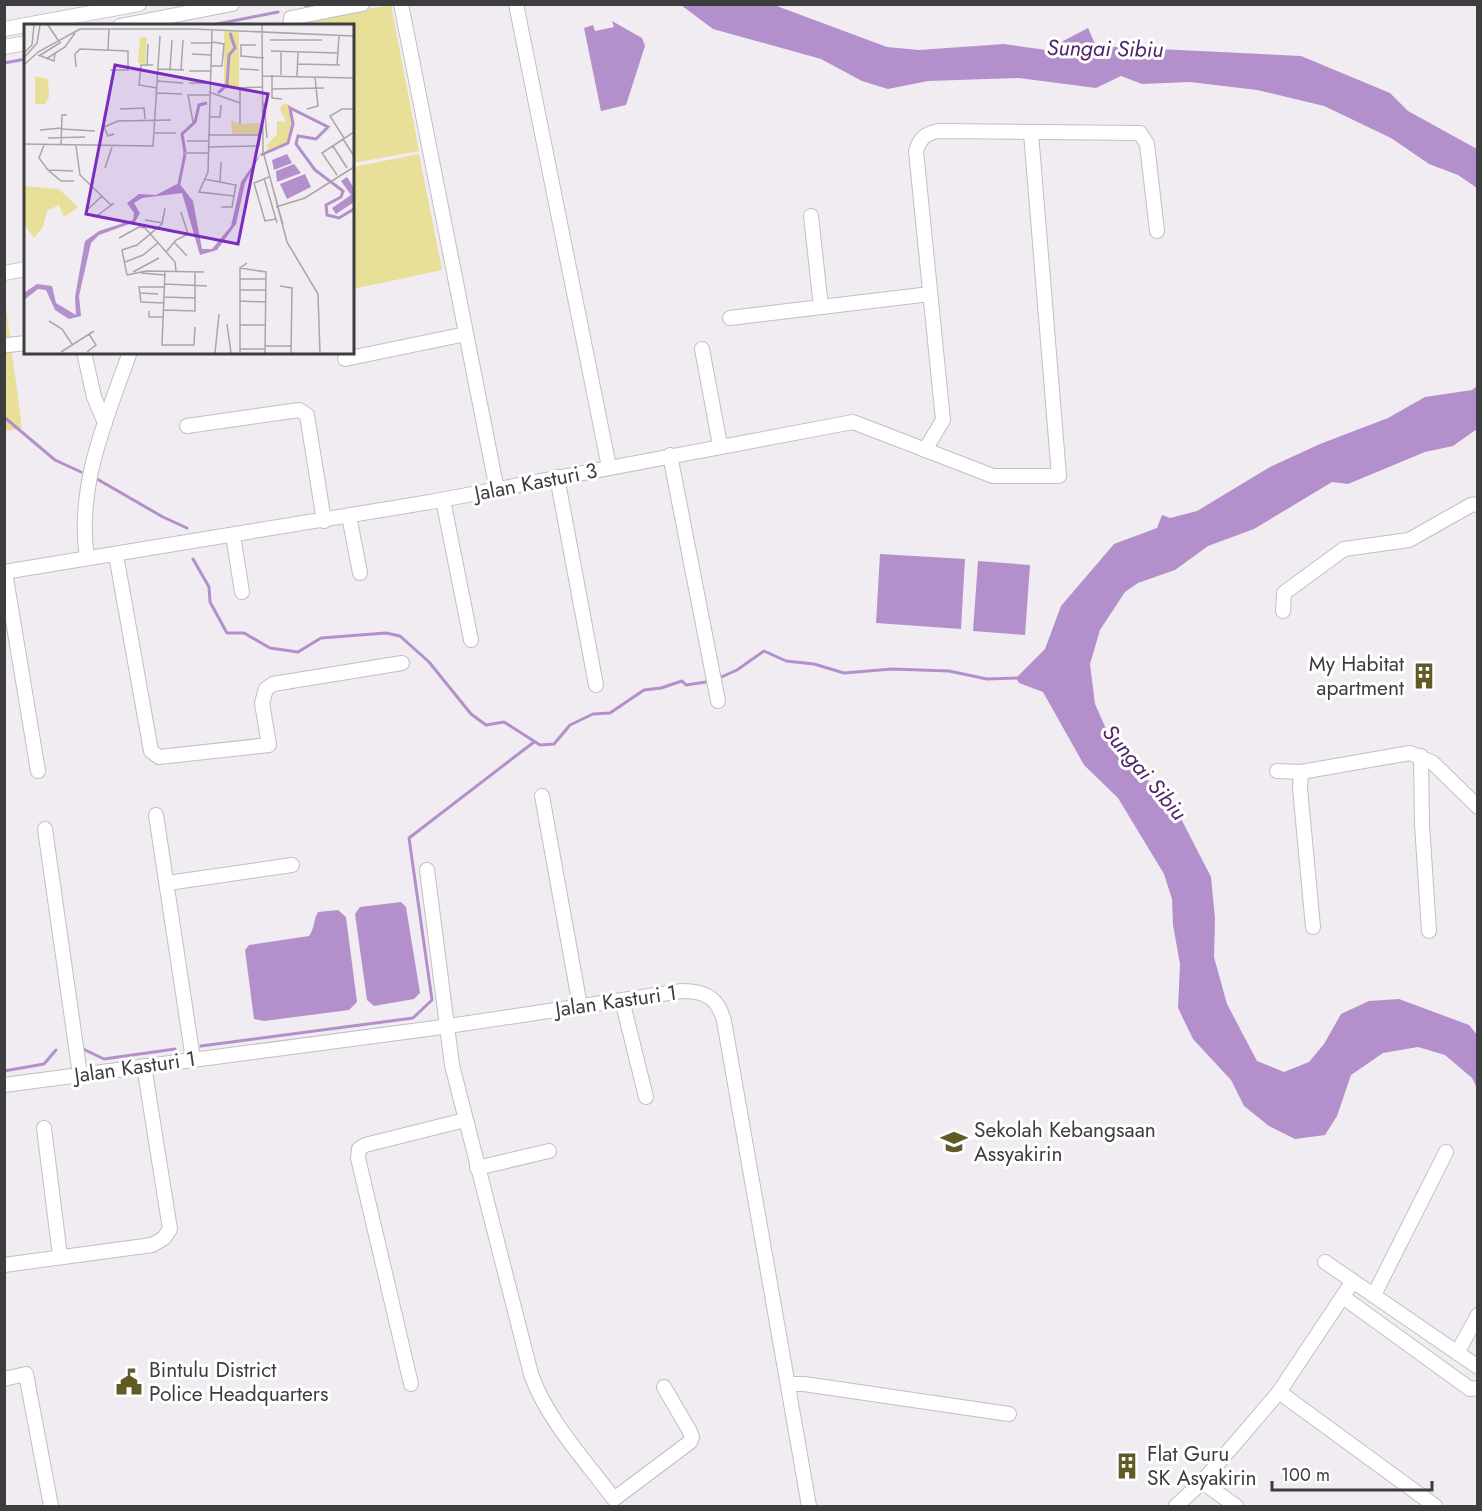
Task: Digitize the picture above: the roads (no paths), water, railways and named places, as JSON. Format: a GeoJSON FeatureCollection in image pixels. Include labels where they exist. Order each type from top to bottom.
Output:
{"type":"FeatureCollection","features":[{"type":"Feature","properties":{"kind":"street"},"geometry":{"type":"LineString","coordinates":[[25,24],[88,9],[139,4]]}},
{"type":"Feature","properties":{"kind":"street"},"geometry":{"type":"LineString","coordinates":[[130,24],[232,4]]}},
{"type":"Feature","properties":{"kind":"street"},"geometry":{"type":"LineString","coordinates":[[290,16],[362,4]]}},
{"type":"Feature","properties":{"kind":"street"},"geometry":{"type":"LineString","coordinates":[[401,4],[497,490]]}},
{"type":"Feature","properties":{"kind":"street"},"geometry":{"type":"LineString","coordinates":[[516,4],[609,468]]}},
{"type":"Feature","properties":{"kind":"street"},"geometry":{"type":"LineString","coordinates":[[4,29],[24,24]]}},
{"type":"Feature","properties":{"kind":"street"},"geometry":{"type":"LineString","coordinates":[[4,47],[24,43]]}},
{"type":"Feature","properties":{"kind":"street"},"geometry":{"type":"LineString","coordinates":[[925,450],[943,420],[916,151],[919,141],[926,134],[938,131],[1140,133],[1147,144],[1157,231]]}},
{"type":"Feature","properties":{"kind":"street","name":"Jalan Kasturi 3"},"geometry":{"type":"LineString","coordinates":[[5,572],[324,521],[497,490],[720,445],[857,422],[993,476],[1059,476],[1031,133]]}},
{"type":"Feature","properties":{"kind":"street"},"geometry":{"type":"LineString","coordinates":[[811,216],[820,307]]}},
{"type":"Feature","properties":{"kind":"street"},"geometry":{"type":"LineString","coordinates":[[4,273],[24,269]]}},
{"type":"Feature","properties":{"kind":"street"},"geometry":{"type":"LineString","coordinates":[[730,318],[930,294]]}},
{"type":"Feature","properties":{"kind":"street"},"geometry":{"type":"LineString","coordinates":[[345,359],[466,334]]}},
{"type":"Feature","properties":{"kind":"street"},"geometry":{"type":"LineString","coordinates":[[8,345],[24,343]]}},
{"type":"Feature","properties":{"kind":"street"},"geometry":{"type":"LineString","coordinates":[[702,349],[720,445]]}},
{"type":"Feature","properties":{"kind":"street"},"geometry":{"type":"LineString","coordinates":[[84,354],[94,397],[105,423]]}},
{"type":"Feature","properties":{"kind":"street"},"geometry":{"type":"LineString","coordinates":[[87,558],[84,518],[86,494],[105,423],[129,354]]}},
{"type":"Feature","properties":{"kind":"street"},"geometry":{"type":"LineString","coordinates":[[187,426],[304,411],[307,415],[324,521]]}},
{"type":"Feature","properties":{"kind":"street"},"geometry":{"type":"LineString","coordinates":[[670,455],[718,701]]}},
{"type":"Feature","properties":{"kind":"street"},"geometry":{"type":"LineString","coordinates":[[557,477],[596,685]]}},
{"type":"Feature","properties":{"kind":"street"},"geometry":{"type":"LineString","coordinates":[[443,500],[471,640]]}},
{"type":"Feature","properties":{"kind":"street"},"geometry":{"type":"LineString","coordinates":[[1282,611],[1284,593],[1344,549],[1409,540],[1471,505],[1478,504]]}},
{"type":"Feature","properties":{"kind":"street"},"geometry":{"type":"LineString","coordinates":[[349,516],[360,573]]}},
{"type":"Feature","properties":{"kind":"street"},"geometry":{"type":"LineString","coordinates":[[233,536],[242,592]]}},
{"type":"Feature","properties":{"kind":"street"},"geometry":{"type":"LineString","coordinates":[[116,555],[151,751],[159,757],[268,745],[262,703],[266,688],[273,684],[402,663]]}},
{"type":"Feature","properties":{"kind":"street"},"geometry":{"type":"LineString","coordinates":[[5,572],[38,771]]}},
{"type":"Feature","properties":{"kind":"street"},"geometry":{"type":"LineString","coordinates":[[1277,771],[1301,772],[1410,753],[1433,763],[1478,807]]}},
{"type":"Feature","properties":{"kind":"street"},"geometry":{"type":"LineString","coordinates":[[1421,756],[1422,824],[1429,931]]}},
{"type":"Feature","properties":{"kind":"street"},"geometry":{"type":"LineString","coordinates":[[1301,772],[1300,788],[1313,927]]}},
{"type":"Feature","properties":{"kind":"street"},"geometry":{"type":"LineString","coordinates":[[542,796],[580,1006]]}},
{"type":"Feature","properties":{"kind":"street"},"geometry":{"type":"LineString","coordinates":[[156,815],[194,1059]]}},
{"type":"Feature","properties":{"kind":"street"},"geometry":{"type":"LineString","coordinates":[[45,830],[80,1075]]}},
{"type":"Feature","properties":{"kind":"street"},"geometry":{"type":"LineString","coordinates":[[168,883],[292,865]]}},
{"type":"Feature","properties":{"kind":"street"},"geometry":{"type":"LineString","coordinates":[[427,870],[452,1065],[477,1168],[538,1392],[609,1503],[690,1442],[692,1437],[689,1430],[664,1387]]}},
{"type":"Feature","properties":{"kind":"street","name":"Jalan Kasturi 1"},"geometry":{"type":"LineString","coordinates":[[4,1085],[447,1026],[622,1000],[698,991],[711,996],[722,1011],[809,1506]]}},
{"type":"Feature","properties":{"kind":"street"},"geometry":{"type":"LineString","coordinates":[[622,1000],[646,1097]]}},
{"type":"Feature","properties":{"kind":"street"},"geometry":{"type":"LineString","coordinates":[[4,1264],[153,1245],[164,1238],[170,1229],[144,1066]]}},
{"type":"Feature","properties":{"kind":"street"},"geometry":{"type":"LineString","coordinates":[[411,1384],[358,1158],[359,1149],[365,1145],[465,1120]]}},
{"type":"Feature","properties":{"kind":"street"},"geometry":{"type":"LineString","coordinates":[[44,1128],[60,1256]]}},
{"type":"Feature","properties":{"kind":"street"},"geometry":{"type":"LineString","coordinates":[[477,1168],[549,1151]]}},
{"type":"Feature","properties":{"kind":"street"},"geometry":{"type":"LineString","coordinates":[[1374,1296],[1446,1152]]}},
{"type":"Feature","properties":{"kind":"street"},"geometry":{"type":"LineString","coordinates":[[1325,1262],[1478,1367]]}},
{"type":"Feature","properties":{"kind":"street"},"geometry":{"type":"LineString","coordinates":[[1176,1506],[1202,1482],[1279,1392],[1353,1281]]}},
{"type":"Feature","properties":{"kind":"street"},"geometry":{"type":"LineString","coordinates":[[1343,1297],[1470,1389],[1478,1388]]}},
{"type":"Feature","properties":{"kind":"street"},"geometry":{"type":"LineString","coordinates":[[1457,1353],[1478,1315]]}},
{"type":"Feature","properties":{"kind":"street"},"geometry":{"type":"LineString","coordinates":[[4,1379],[26,1374],[51,1506]]}},
{"type":"Feature","properties":{"kind":"street"},"geometry":{"type":"LineString","coordinates":[[789,1384],[804,1384],[1009,1414]]}},
{"type":"Feature","properties":{"kind":"street"},"geometry":{"type":"LineString","coordinates":[[1279,1392],[1435,1506]]}},
{"type":"Feature","properties":{"kind":"street"},"geometry":{"type":"LineString","coordinates":[[1202,1482],[1236,1506]]}},
{"type":"Feature","properties":{"kind":"water","name":"Sungai Sibiu"},"geometry":{"type":"Polygon","coordinates":[[[681,5],[774,5],[887,47],[919,50],[1004,44],[1046,50],[1088,28],[1096,46],[1301,56],[1390,93],[1408,111],[1477,149],[1477,188],[1458,175],[1429,164],[1391,138],[1324,106],[1257,90],[1190,82],[1142,84],[1121,76],[1096,88],[1019,78],[928,81],[888,89],[862,81],[821,59],[713,29],[681,5]]]}},
{"type":"Feature","properties":{"kind":"water"},"geometry":{"type":"Polygon","coordinates":[[[612,21],[642,38],[645,46],[626,105],[601,111],[584,28],[593,25],[595,31],[614,27],[612,21]]]}},
{"type":"Feature","properties":{"kind":"water"},"geometry":{"type":"Polygon","coordinates":[[[1477,386],[1477,429],[1453,446],[1425,452],[1348,484],[1332,482],[1254,529],[1208,546],[1175,570],[1138,583],[1125,592],[1100,630],[1090,664],[1095,704],[1115,749],[1174,805],[1211,877],[1215,919],[1214,957],[1227,1004],[1257,1061],[1284,1072],[1309,1062],[1324,1044],[1341,1014],[1369,1001],[1399,999],[1469,1025],[1477,1035],[1477,1088],[1472,1078],[1445,1055],[1418,1047],[1383,1053],[1351,1075],[1337,1116],[1325,1135],[1295,1139],[1269,1126],[1244,1106],[1231,1080],[1193,1039],[1178,1008],[1180,964],[1173,925],[1172,899],[1164,874],[1118,798],[1084,765],[1043,692],[1019,683],[1016,678],[1045,649],[1061,606],[1114,544],[1157,528],[1162,515],[1170,518],[1197,511],[1270,467],[1320,444],[1388,418],[1425,397],[1472,390],[1477,386]]]}},
{"type":"Feature","properties":{"kind":"water"},"geometry":{"type":"Polygon","coordinates":[[[880,554],[965,559],[961,629],[876,623],[880,554]]]}},
{"type":"Feature","properties":{"kind":"water"},"geometry":{"type":"Polygon","coordinates":[[[978,561],[1030,565],[1025,635],[973,631],[978,561]]]}},
{"type":"Feature","properties":{"kind":"water"},"geometry":{"type":"Polygon","coordinates":[[[401,902],[406,907],[420,993],[414,999],[374,1006],[367,1000],[355,914],[360,907],[401,902]]]}},
{"type":"Feature","properties":{"kind":"water"},"geometry":{"type":"Polygon","coordinates":[[[338,910],[346,917],[357,1002],[349,1010],[264,1021],[254,1019],[245,950],[249,945],[309,936],[318,912],[338,910]]]}},
{"type":"Feature","properties":{"kind":"waterway"},"geometry":{"type":"LineString","coordinates":[[306,7],[317,4]]}},
{"type":"Feature","properties":{"kind":"waterway"},"geometry":{"type":"LineString","coordinates":[[217,24],[278,12]]}},
{"type":"Feature","properties":{"kind":"waterway"},"geometry":{"type":"LineString","coordinates":[[4,63],[24,59]]}},
{"type":"Feature","properties":{"kind":"waterway"},"geometry":{"type":"LineString","coordinates":[[4,417],[55,460],[81,472]]}},
{"type":"Feature","properties":{"kind":"waterway"},"geometry":{"type":"LineString","coordinates":[[97,479],[163,517],[187,528]]}},
{"type":"Feature","properties":{"kind":"waterway"},"geometry":{"type":"LineString","coordinates":[[193,559],[209,587],[210,602],[227,633],[244,633],[270,648],[298,652],[321,638],[386,633],[400,636],[429,662],[471,714],[486,725],[504,722],[540,745],[554,744],[570,725],[593,714],[610,713],[644,690],[661,688],[682,681],[686,685],[706,682]]}},
{"type":"Feature","properties":{"kind":"waterway"},"geometry":{"type":"LineString","coordinates":[[719,678],[737,670],[764,651],[786,661],[814,664],[844,673],[892,669],[949,671],[987,679],[1017,678]]}},
{"type":"Feature","properties":{"kind":"waterway"},"geometry":{"type":"LineString","coordinates":[[201,1046],[413,1018],[432,1000],[409,838],[534,742]]}},
{"type":"Feature","properties":{"kind":"waterway"},"geometry":{"type":"LineString","coordinates":[[81,1048],[104,1059],[175,1049]]}},
{"type":"Feature","properties":{"kind":"waterway"},"geometry":{"type":"LineString","coordinates":[[4,1071],[44,1064],[56,1050]]}},
{"type":"Feature","properties":{"kind":"place","name":"My Habitat apartment"},"geometry":{"type":"Point","coordinates":[1424,676]}},
{"type":"Feature","properties":{"kind":"place","name":"Sekolah Kebangsaan Assyakirin"},"geometry":{"type":"Point","coordinates":[954,1142]}},
{"type":"Feature","properties":{"kind":"place","name":"Bintulu District Police Headquarters"},"geometry":{"type":"Point","coordinates":[129,1382]}},
{"type":"Feature","properties":{"kind":"place","name":"Flat Guru SK Asyakirin"},"geometry":{"type":"Point","coordinates":[1127,1466]}}]}
